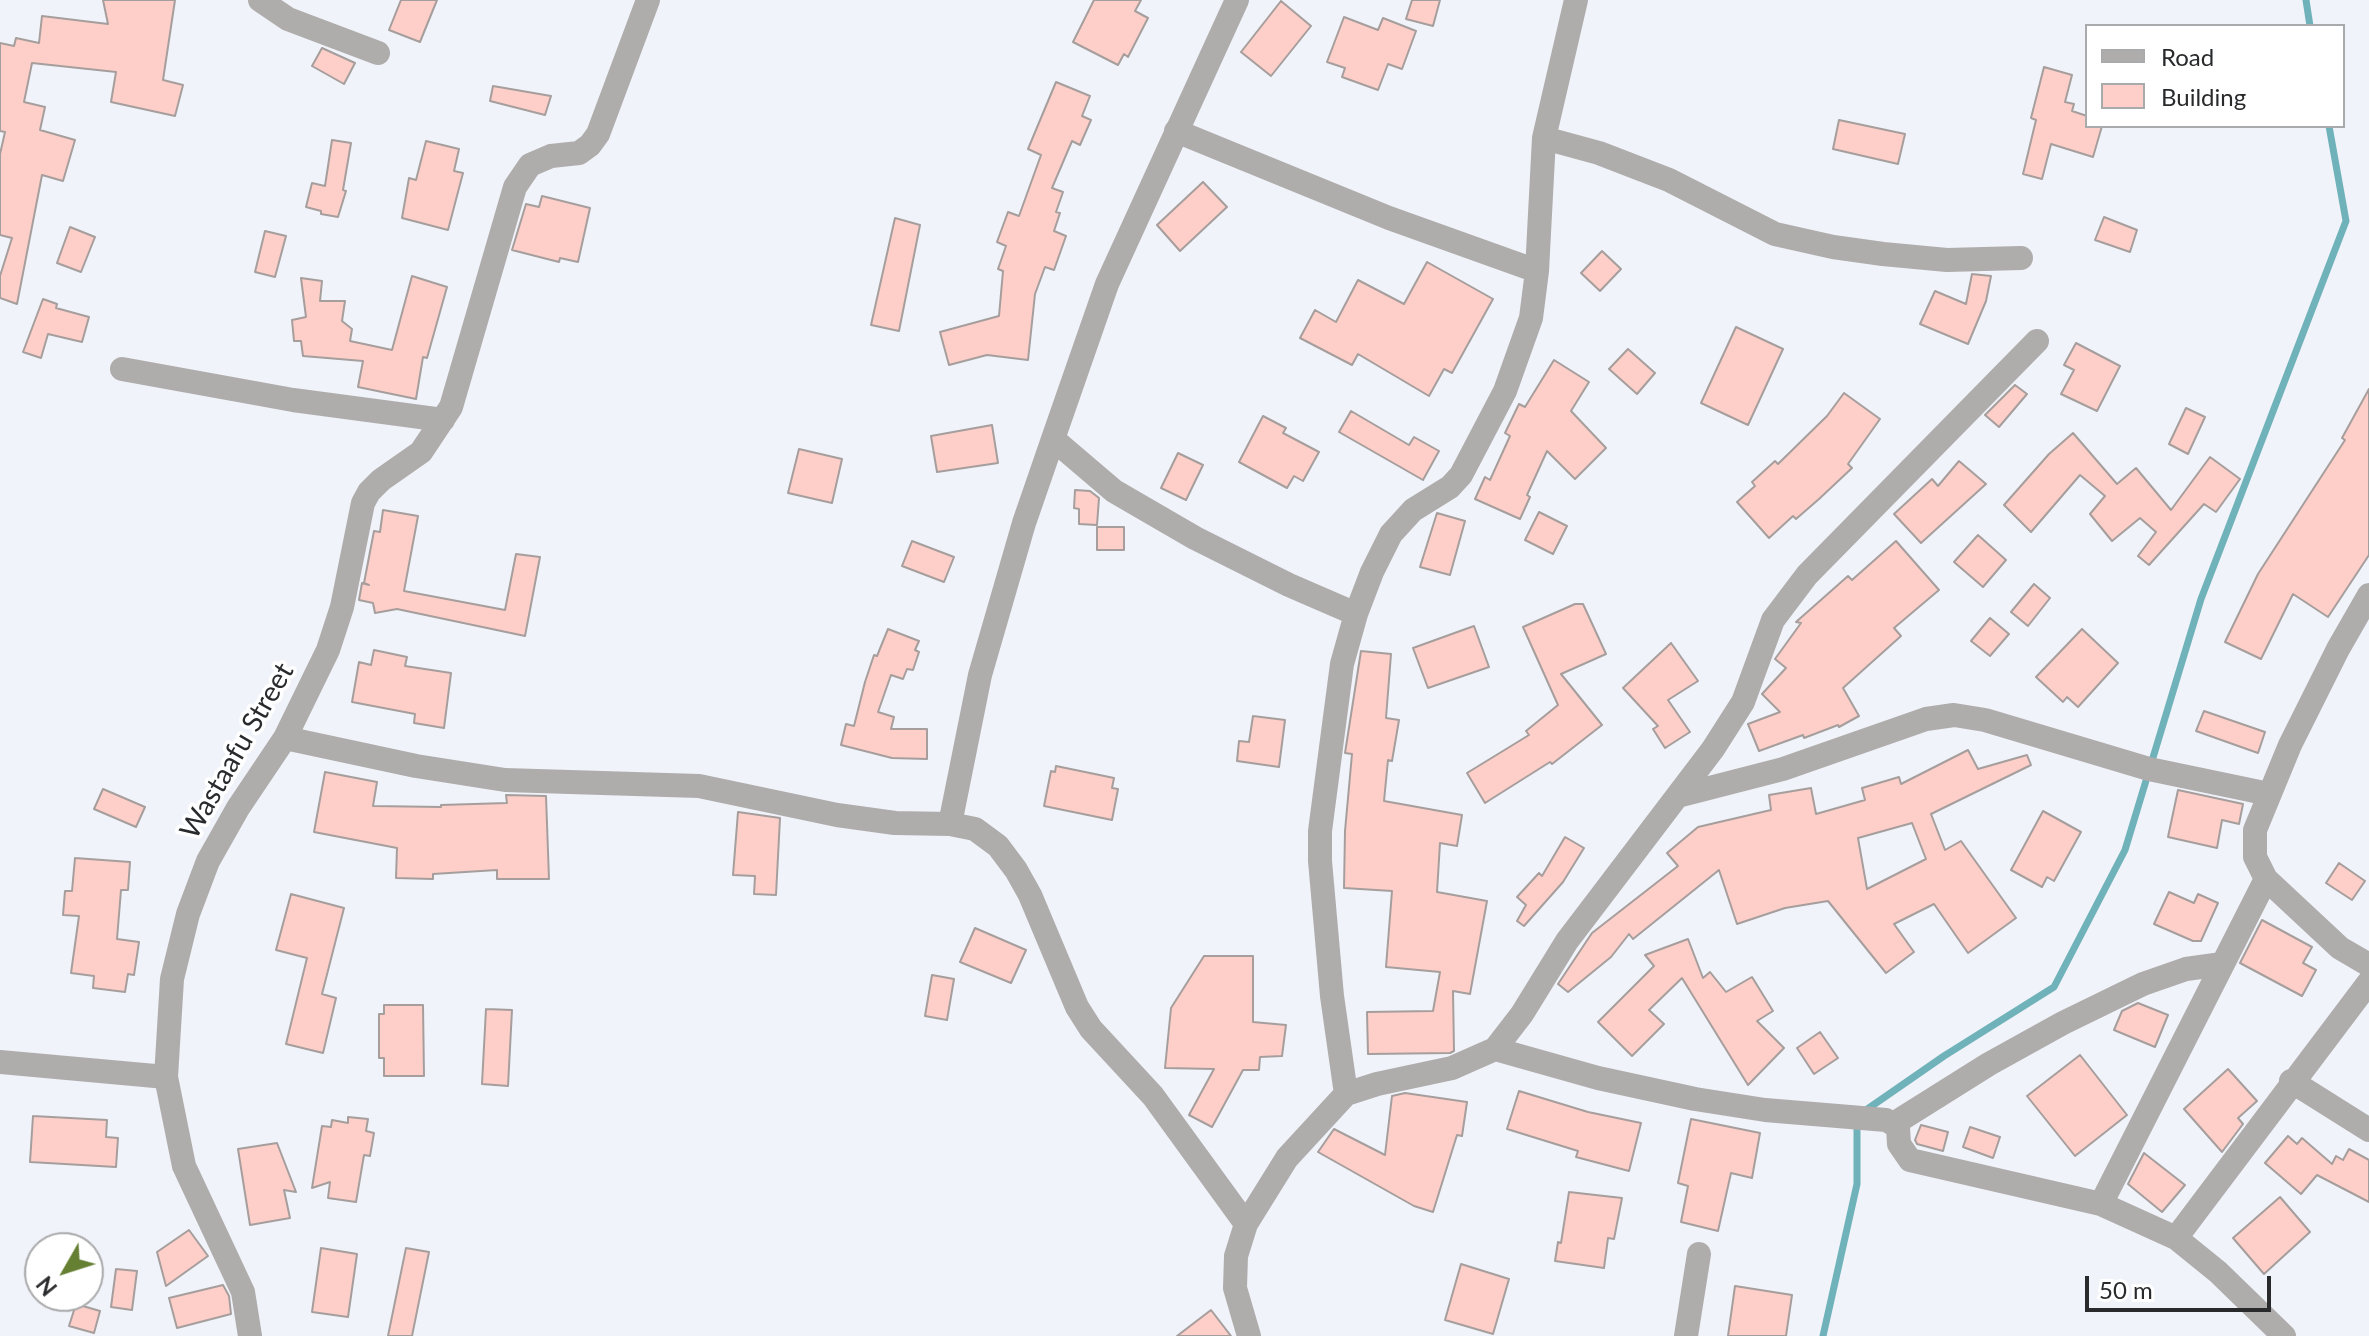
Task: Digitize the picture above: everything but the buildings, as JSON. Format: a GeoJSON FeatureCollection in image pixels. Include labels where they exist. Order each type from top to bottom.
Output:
{"type":"FeatureCollection","features":[{"type":"Feature","properties":{"kind":"street"},"geometry":{"type":"LineString","coordinates":[[260,0],[288,19],[378,53]]}},
{"type":"Feature","properties":{"kind":"street","name":"Wastaafu Street"},"geometry":{"type":"LineString","coordinates":[[250,1336],[243,1292],[184,1166],[166,1077],[172,979],[188,914],[208,861],[238,808],[285,738],[328,650],[342,607],[363,503],[381,480],[421,452],[451,407],[515,187],[530,165],[551,156],[579,153],[598,134],[648,0]]}},
{"type":"Feature","properties":{"kind":"street"},"geometry":{"type":"LineString","coordinates":[[950,824],[980,675],[1024,523],[1053,439],[1107,284],[1237,0]]}},
{"type":"Feature","properties":{"kind":"street"},"geometry":{"type":"LineString","coordinates":[[1346,1094],[1326,937],[1320,831],[1342,664],[1356,614],[1391,534],[1413,510],[1450,487],[1461,475],[1505,391],[1531,318],[1537,271],[1544,138],[1576,0]]}},
{"type":"Feature","properties":{"kind":"street"},"geometry":{"type":"LineString","coordinates":[[1176,131],[1389,218],[1537,271]]}},
{"type":"Feature","properties":{"kind":"street"},"geometry":{"type":"LineString","coordinates":[[1544,138],[1599,153],[1669,180],[1775,234],[1883,254],[1947,260],[2021,258]]}},
{"type":"Feature","properties":{"kind":"street"},"geometry":{"type":"LineString","coordinates":[[1249,1336],[1235,1288],[1236,1256],[1246,1224],[1287,1158],[1346,1094],[1452,1068],[1495,1049],[1522,1014],[1567,941],[1713,749],[1743,702],[1773,620],[1807,575],[2037,341]]}},
{"type":"Feature","properties":{"kind":"street"},"geometry":{"type":"LineString","coordinates":[[122,369],[293,400],[443,420]]}},
{"type":"Feature","properties":{"kind":"street"},"geometry":{"type":"LineString","coordinates":[[1053,439],[1114,491],[1195,538],[1356,614]]}},
{"type":"Feature","properties":{"kind":"street"},"geometry":{"type":"LineString","coordinates":[[2369,595],[2338,649],[2255,830],[2255,857],[2266,879],[2340,948],[2369,965]]}},
{"type":"Feature","properties":{"kind":"street"},"geometry":{"type":"LineString","coordinates":[[1678,796],[1783,769],[1926,719],[1954,715],[1985,720],[2149,769],[2269,794]]}},
{"type":"Feature","properties":{"kind":"street"},"geometry":{"type":"LineString","coordinates":[[285,738],[416,766],[505,780],[699,786],[837,815],[895,823],[950,824],[975,829],[998,846],[1016,870],[1030,895],[1077,1007],[1091,1029],[1153,1096],[1246,1224]]}},
{"type":"Feature","properties":{"kind":"street"},"geometry":{"type":"LineString","coordinates":[[2101,1204],[2266,879]]}},
{"type":"Feature","properties":{"kind":"street"},"geometry":{"type":"LineString","coordinates":[[1895,1123],[1989,1064],[2116,997],[2186,969],[2222,964]]}},
{"type":"Feature","properties":{"kind":"street"},"geometry":{"type":"LineString","coordinates":[[2176,1238],[2291,1081],[2369,982]]}},
{"type":"Feature","properties":{"kind":"street"},"geometry":{"type":"LineString","coordinates":[[1495,1049],[1598,1078],[1695,1099],[1765,1110],[1895,1123],[1900,1131],[1899,1144],[1910,1160],[2101,1204],[2176,1238],[2218,1272],[2284,1336]]}},
{"type":"Feature","properties":{"kind":"street"},"geometry":{"type":"LineString","coordinates":[[0,1062],[166,1077]]}},
{"type":"Feature","properties":{"kind":"street"},"geometry":{"type":"LineString","coordinates":[[2291,1081],[2369,1130]]}},
{"type":"Feature","properties":{"kind":"street"},"geometry":{"type":"LineString","coordinates":[[1686,1336],[1699,1254]]}},
{"type":"Feature","properties":{"kind":"waterway"},"geometry":{"type":"LineString","coordinates":[[2306,0],[2310,24]]}},
{"type":"Feature","properties":{"kind":"waterway"},"geometry":{"type":"LineString","coordinates":[[1866,1110],[1944,1056],[2054,987],[2125,850],[2201,599],[2346,221],[2329,128]]}},
{"type":"Feature","properties":{"kind":"waterway"},"geometry":{"type":"LineString","coordinates":[[1823,1336],[1857,1184],[1857,1122]]}}]}
